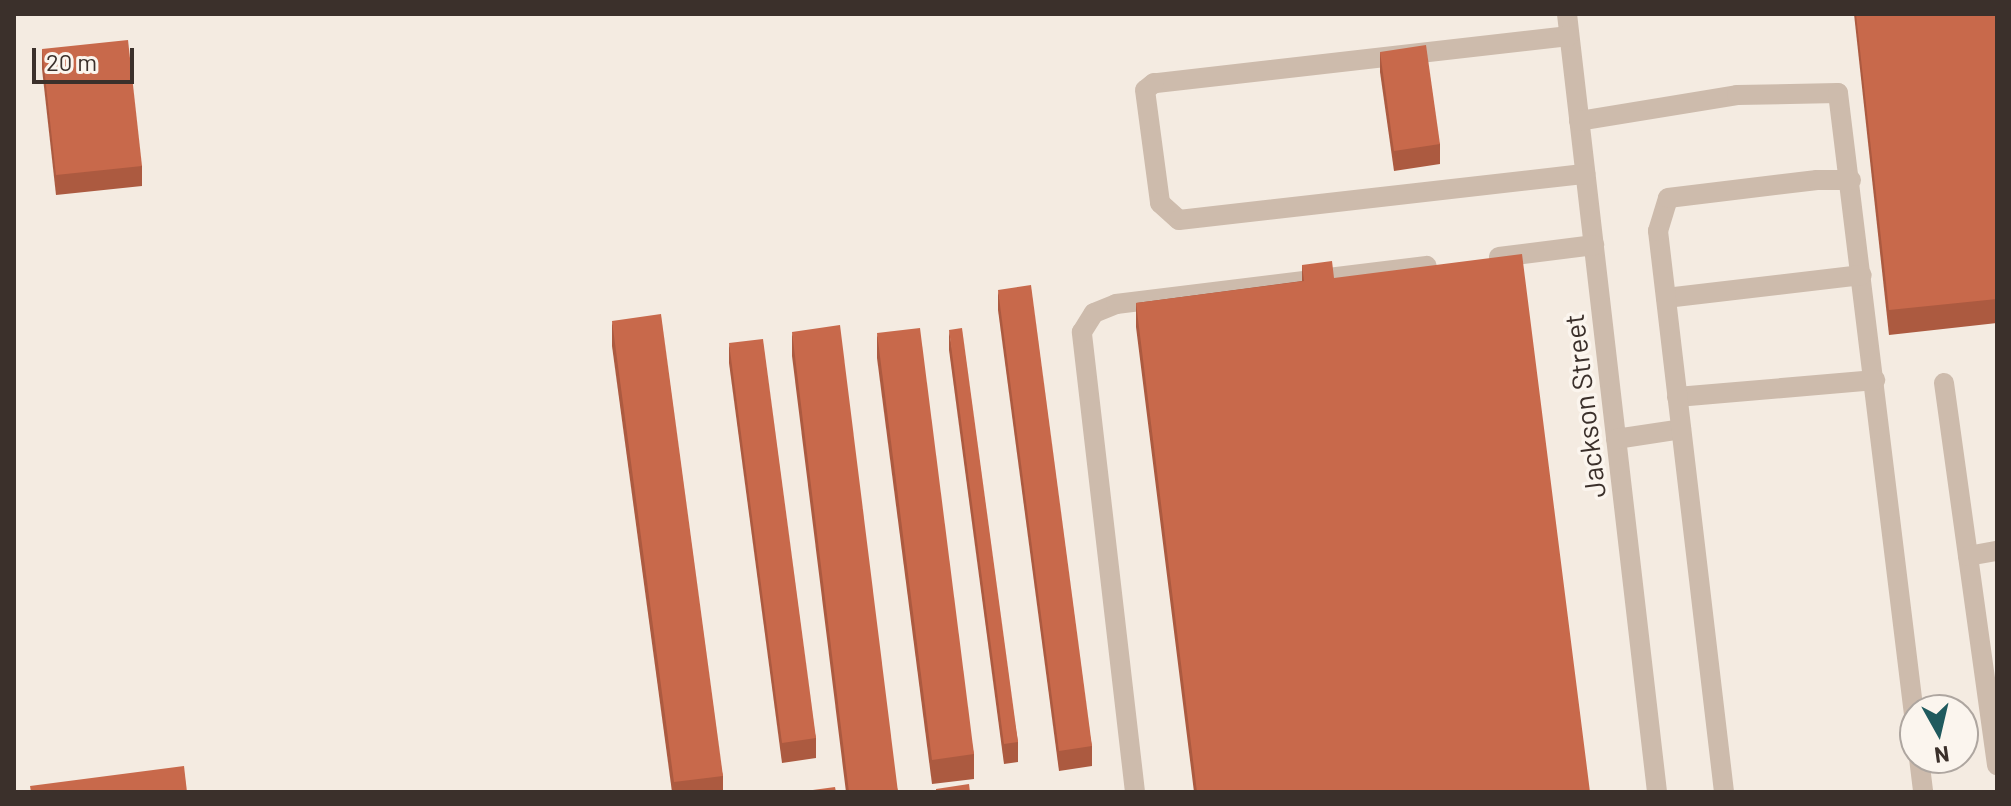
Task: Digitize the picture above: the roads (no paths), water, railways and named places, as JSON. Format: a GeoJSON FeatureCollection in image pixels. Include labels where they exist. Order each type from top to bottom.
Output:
{"type":"FeatureCollection","features":[{"type":"Feature","properties":{"kind":"street","name":"Jackson Street"},"geometry":{"type":"LineString","coordinates":[[1567,14],[1657,792]]}},
{"type":"Feature","properties":{"kind":"street"},"geometry":{"type":"LineString","coordinates":[[1569,36],[1154,83],[1145,90],[1160,203],[1179,220],[1585,174]]}},
{"type":"Feature","properties":{"kind":"street"},"geometry":{"type":"LineString","coordinates":[[1579,121],[1737,95],[1838,93],[1912,694]]}},
{"type":"Feature","properties":{"kind":"street"},"geometry":{"type":"LineString","coordinates":[[1724,792],[1658,231],[1668,198],[1817,180],[1851,180]]}},
{"type":"Feature","properties":{"kind":"street"},"geometry":{"type":"LineString","coordinates":[[1486,259],[1594,245]]}},
{"type":"Feature","properties":{"kind":"street"},"geometry":{"type":"LineString","coordinates":[[1135,792],[1082,332],[1094,313],[1116,304],[1455,262]]}},
{"type":"Feature","properties":{"kind":"street"},"geometry":{"type":"LineString","coordinates":[[1666,298],[1862,275]]}},
{"type":"Feature","properties":{"kind":"street"},"geometry":{"type":"LineString","coordinates":[[1677,397],[1875,380]]}},
{"type":"Feature","properties":{"kind":"street"},"geometry":{"type":"LineString","coordinates":[[1944,383],[1996,753]]}},
{"type":"Feature","properties":{"kind":"street"},"geometry":{"type":"LineString","coordinates":[[1616,439],[1681,429]]}},
{"type":"Feature","properties":{"kind":"street"},"geometry":{"type":"LineString","coordinates":[[1968,556],[1997,551]]}}]}
